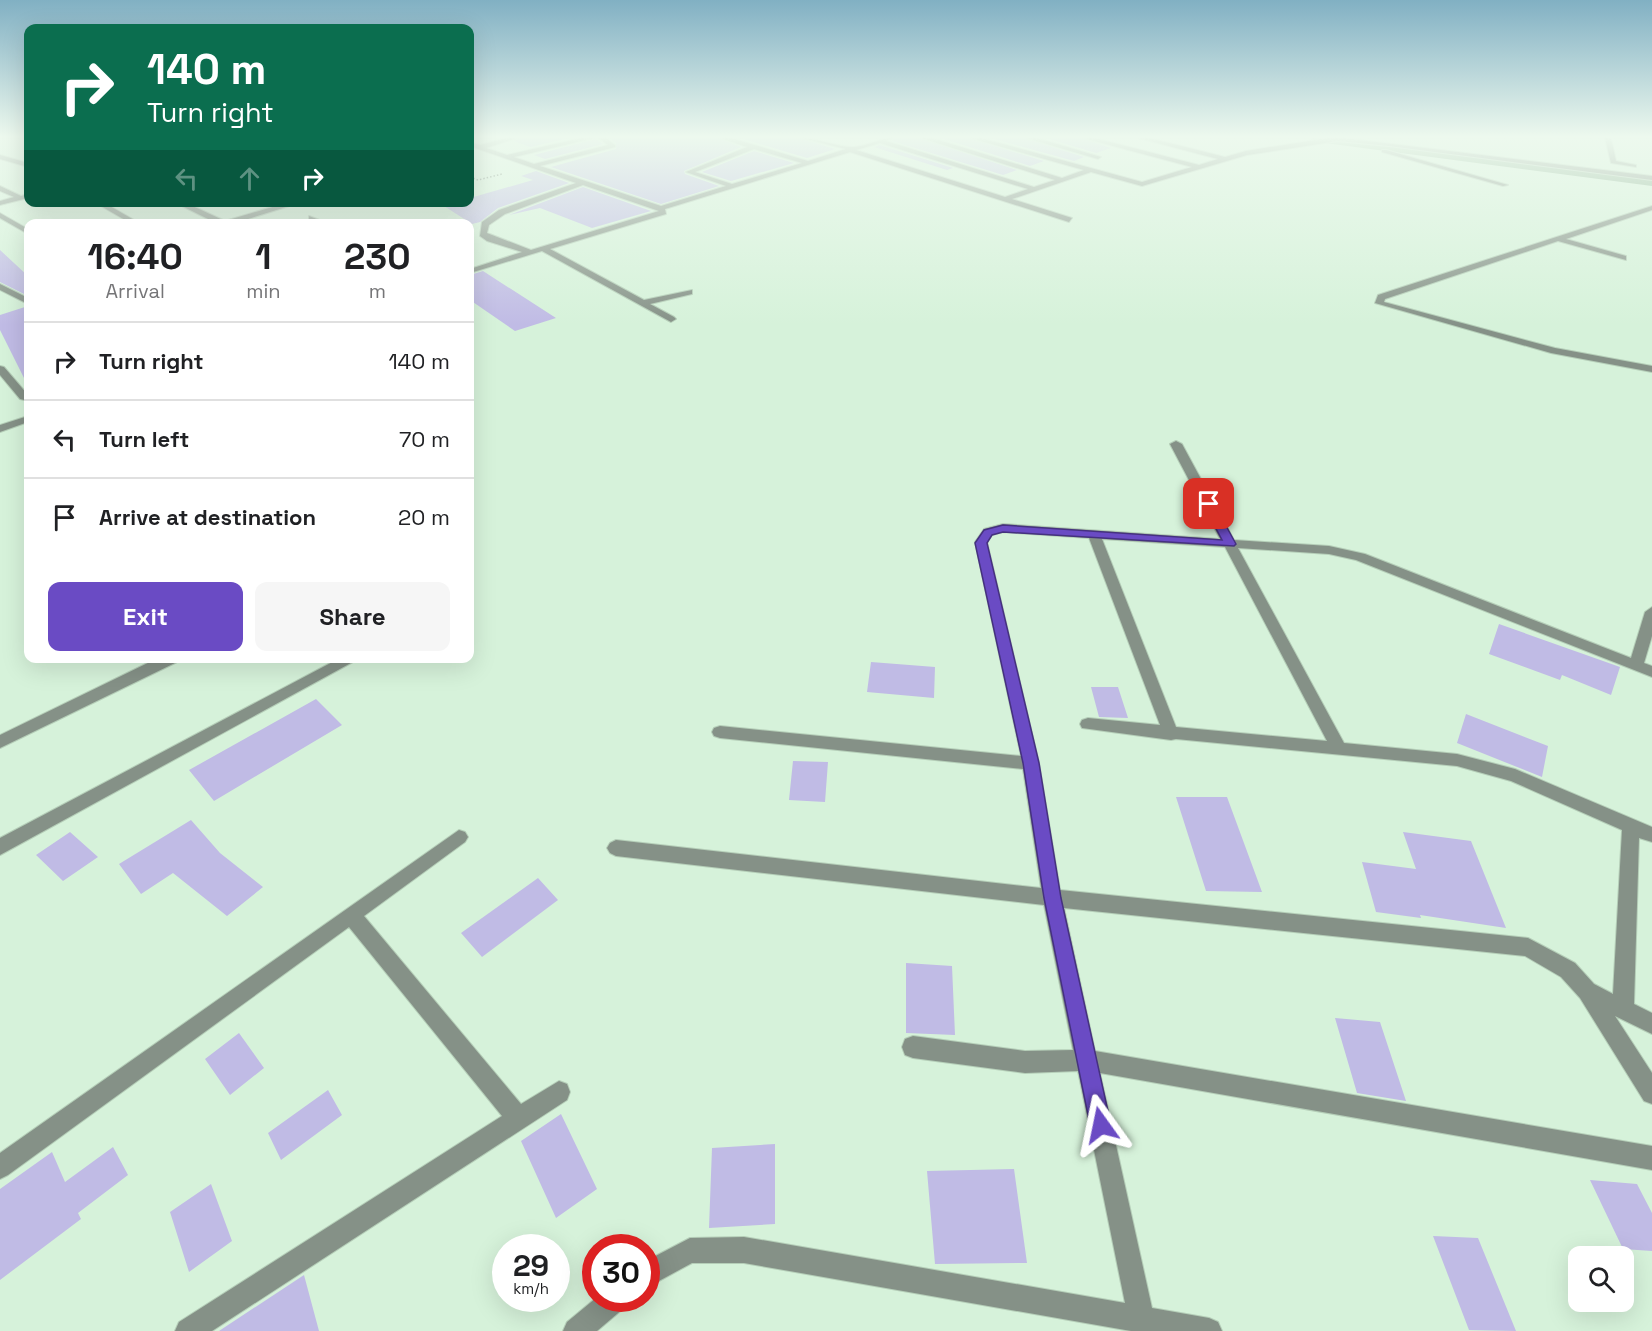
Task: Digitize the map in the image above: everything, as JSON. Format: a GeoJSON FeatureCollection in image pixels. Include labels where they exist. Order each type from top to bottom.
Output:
{"type":"FeatureCollection","features":[{"type":"Feature","properties":{"kind":"street"},"geometry":{"type":"LineString","coordinates":[[528,252],[483,234],[485,224],[502,212],[535,200]]}},
{"type":"Feature","properties":{"kind":"street"},"geometry":{"type":"LineString","coordinates":[[635,200],[662,209]]}},
{"type":"Feature","properties":{"kind":"street"},"geometry":{"type":"LineString","coordinates":[[474,269],[687,200]]}},
{"type":"Feature","properties":{"kind":"street"},"geometry":{"type":"LineString","coordinates":[[1008,200],[1069,220]]}},
{"type":"Feature","properties":{"kind":"street"},"geometry":{"type":"LineString","coordinates":[[106,207],[129,219]]}},
{"type":"Feature","properties":{"kind":"street"},"geometry":{"type":"LineString","coordinates":[[188,207],[214,219]]}},
{"type":"Feature","properties":{"kind":"street"},"geometry":{"type":"LineString","coordinates":[[269,207],[274,209]]}},
{"type":"Feature","properties":{"kind":"street"},"geometry":{"type":"LineString","coordinates":[[238,219],[281,207]]}},
{"type":"Feature","properties":{"kind":"street"},"geometry":{"type":"LineString","coordinates":[[1652,208],[1381,297],[1379,303],[1554,351],[1652,369]]}},
{"type":"Feature","properties":{"kind":"street"},"geometry":{"type":"LineString","coordinates":[[0,215],[24,230]]}},
{"type":"Feature","properties":{"kind":"street"},"geometry":{"type":"LineString","coordinates":[[1633,215],[1652,220]]}},
{"type":"Feature","properties":{"kind":"street"},"geometry":{"type":"LineString","coordinates":[[1558,239],[1623,258]]}},
{"type":"Feature","properties":{"kind":"street"},"geometry":{"type":"LineString","coordinates":[[542,248],[671,319]]}},
{"type":"Feature","properties":{"kind":"street"},"geometry":{"type":"LineString","coordinates":[[0,287],[24,300]]}},
{"type":"Feature","properties":{"kind":"street"},"geometry":{"type":"LineString","coordinates":[[645,303],[689,292]]}},
{"type":"Feature","properties":{"kind":"street"},"geometry":{"type":"LineString","coordinates":[[0,369],[24,397]]}},
{"type":"Feature","properties":{"kind":"street"},"geometry":{"type":"LineString","coordinates":[[0,429],[24,420]]}},
{"type":"Feature","properties":{"kind":"street"},"geometry":{"type":"LineString","coordinates":[[1176,444],[1340,750]]}},
{"type":"Feature","properties":{"kind":"street"},"geometry":{"type":"LineString","coordinates":[[1143,1326],[1052,898],[1031,763],[981,543],[988,532],[1003,528],[1329,550],[1360,557],[1652,672]]}},
{"type":"Feature","properties":{"kind":"street"},"geometry":{"type":"LineString","coordinates":[[1094,534],[1170,734]]}},
{"type":"Feature","properties":{"kind":"street"},"geometry":{"type":"LineString","coordinates":[[1636,665],[1652,612]]}},
{"type":"Feature","properties":{"kind":"street"},"geometry":{"type":"LineString","coordinates":[[0,742],[162,663]]}},
{"type":"Feature","properties":{"kind":"street"},"geometry":{"type":"LineString","coordinates":[[0,847],[344,663]]}},
{"type":"Feature","properties":{"kind":"street"},"geometry":{"type":"LineString","coordinates":[[1088,724],[1170,734],[1457,760],[1515,776],[1652,835]]}},
{"type":"Feature","properties":{"kind":"street"},"geometry":{"type":"LineString","coordinates":[[720,732],[1031,763]]}},
{"type":"Feature","properties":{"kind":"street"},"geometry":{"type":"LineString","coordinates":[[1623,1009],[1631,826]]}},
{"type":"Feature","properties":{"kind":"street"},"geometry":{"type":"LineString","coordinates":[[0,1167],[459,837]]}},
{"type":"Feature","properties":{"kind":"street"},"geometry":{"type":"LineString","coordinates":[[616,848],[1052,898],[1528,946],[1568,970],[1587,991],[1652,1093]]}},
{"type":"Feature","properties":{"kind":"street"},"geometry":{"type":"LineString","coordinates":[[351,915],[518,1118]]}},
{"type":"Feature","properties":{"kind":"street"},"geometry":{"type":"LineString","coordinates":[[1587,991],[1652,1024]]}},
{"type":"Feature","properties":{"kind":"street"},"geometry":{"type":"LineString","coordinates":[[914,1047],[1024,1062],[1087,1060],[1652,1158]]}},
{"type":"Feature","properties":{"kind":"street"},"geometry":{"type":"LineString","coordinates":[[188,1331],[559,1092]]}},
{"type":"Feature","properties":{"kind":"street"},"geometry":{"type":"LineString","coordinates":[[660,1267],[690,1251],[744,1250],[1143,1326],[1209,1331]]}},
{"type":"Feature","properties":{"kind":"street"},"geometry":{"type":"LineString","coordinates":[[576,1331],[599,1312]]}},
{"type":"Feature","properties":{"kind":"building"},"geometry":{"type":"Polygon","coordinates":[[[474,200],[520,200],[498,208],[480,222],[474,224],[474,219],[464,219],[446,207],[474,207],[474,200]]]}},
{"type":"Feature","properties":{"kind":"building"},"geometry":{"type":"Polygon","coordinates":[[[548,200],[620,200],[651,211],[592,228],[540,208],[509,215],[548,200]]]}},
{"type":"Feature","properties":{"kind":"building"},"geometry":{"type":"Polygon","coordinates":[[[649,200],[674,200],[661,204],[649,200]]]}},
{"type":"Feature","properties":{"kind":"building"},"geometry":{"type":"Polygon","coordinates":[[[0,250],[24,272],[24,294],[0,282],[0,250]]]}},
{"type":"Feature","properties":{"kind":"building"},"geometry":{"type":"Polygon","coordinates":[[[483,271],[556,318],[515,331],[474,303],[474,274],[483,271]]]}},
{"type":"Feature","properties":{"kind":"building"},"geometry":{"type":"Polygon","coordinates":[[[24,307],[24,378],[0,330],[0,315],[24,307]]]}},
{"type":"Feature","properties":{"kind":"building"},"geometry":{"type":"Polygon","coordinates":[[[1499,624],[1620,667],[1611,695],[1562,675],[1560,680],[1489,654],[1499,624]]]}},
{"type":"Feature","properties":{"kind":"building"},"geometry":{"type":"Polygon","coordinates":[[[871,662],[935,667],[934,698],[867,692],[871,662]]]}},
{"type":"Feature","properties":{"kind":"building"},"geometry":{"type":"Polygon","coordinates":[[[1091,687],[1118,687],[1128,718],[1099,717],[1091,687]]]}},
{"type":"Feature","properties":{"kind":"building"},"geometry":{"type":"Polygon","coordinates":[[[316,699],[342,725],[214,801],[189,770],[316,699]]]}},
{"type":"Feature","properties":{"kind":"building"},"geometry":{"type":"Polygon","coordinates":[[[1466,714],[1548,746],[1542,777],[1457,743],[1466,714]]]}},
{"type":"Feature","properties":{"kind":"building"},"geometry":{"type":"Polygon","coordinates":[[[793,761],[828,762],[825,802],[789,800],[793,761]]]}},
{"type":"Feature","properties":{"kind":"building"},"geometry":{"type":"Polygon","coordinates":[[[1176,797],[1227,797],[1262,892],[1206,891],[1176,797]]]}},
{"type":"Feature","properties":{"kind":"building"},"geometry":{"type":"Polygon","coordinates":[[[191,820],[220,853],[263,887],[227,916],[173,873],[141,894],[119,864],[191,820]]]}},
{"type":"Feature","properties":{"kind":"building"},"geometry":{"type":"Polygon","coordinates":[[[70,832],[98,857],[63,881],[36,855],[70,832]]]}},
{"type":"Feature","properties":{"kind":"building"},"geometry":{"type":"Polygon","coordinates":[[[1403,832],[1471,841],[1506,928],[1420,915],[1421,918],[1376,912],[1362,862],[1416,869],[1403,832]]]}},
{"type":"Feature","properties":{"kind":"building"},"geometry":{"type":"Polygon","coordinates":[[[538,878],[558,900],[482,957],[461,933],[538,878]]]}},
{"type":"Feature","properties":{"kind":"building"},"geometry":{"type":"Polygon","coordinates":[[[906,963],[952,966],[955,1035],[906,1033],[906,963]]]}},
{"type":"Feature","properties":{"kind":"building"},"geometry":{"type":"Polygon","coordinates":[[[1335,1018],[1380,1022],[1406,1101],[1357,1093],[1335,1018]]]}},
{"type":"Feature","properties":{"kind":"building"},"geometry":{"type":"Polygon","coordinates":[[[239,1033],[264,1068],[230,1095],[205,1059],[239,1033]]]}},
{"type":"Feature","properties":{"kind":"building"},"geometry":{"type":"Polygon","coordinates":[[[328,1090],[342,1115],[281,1160],[268,1133],[328,1090]]]}},
{"type":"Feature","properties":{"kind":"building"},"geometry":{"type":"Polygon","coordinates":[[[561,1114],[597,1189],[556,1218],[521,1141],[561,1114]]]}},
{"type":"Feature","properties":{"kind":"building"},"geometry":{"type":"Polygon","coordinates":[[[775,1144],[775,1224],[709,1228],[712,1148],[775,1144]]]}},
{"type":"Feature","properties":{"kind":"building"},"geometry":{"type":"Polygon","coordinates":[[[113,1147],[128,1175],[78,1213],[81,1219],[0,1280],[0,1189],[52,1152],[65,1182],[113,1147]]]}},
{"type":"Feature","properties":{"kind":"building"},"geometry":{"type":"Polygon","coordinates":[[[1014,1169],[1027,1263],[935,1264],[927,1171],[1014,1169]]]}},
{"type":"Feature","properties":{"kind":"building"},"geometry":{"type":"Polygon","coordinates":[[[1590,1180],[1637,1184],[1652,1213],[1652,1251],[1634,1250],[1634,1246],[1622,1246],[1590,1180]]]}},
{"type":"Feature","properties":{"kind":"building"},"geometry":{"type":"Polygon","coordinates":[[[211,1184],[232,1241],[189,1272],[170,1212],[211,1184]]]}},
{"type":"Feature","properties":{"kind":"building"},"geometry":{"type":"Polygon","coordinates":[[[1433,1236],[1478,1238],[1516,1331],[1469,1330],[1433,1236]]]}},
{"type":"Feature","properties":{"kind":"building"},"geometry":{"type":"Polygon","coordinates":[[[304,1275],[319,1331],[219,1331],[304,1275]]]}},
{"type":"Feature","properties":{"kind":"route"},"geometry":{"type":"LineString","coordinates":[[1101,1125],[1052,898],[1031,763],[981,543],[988,532],[1003,528],[1230,544],[1209,504]]}}]}
